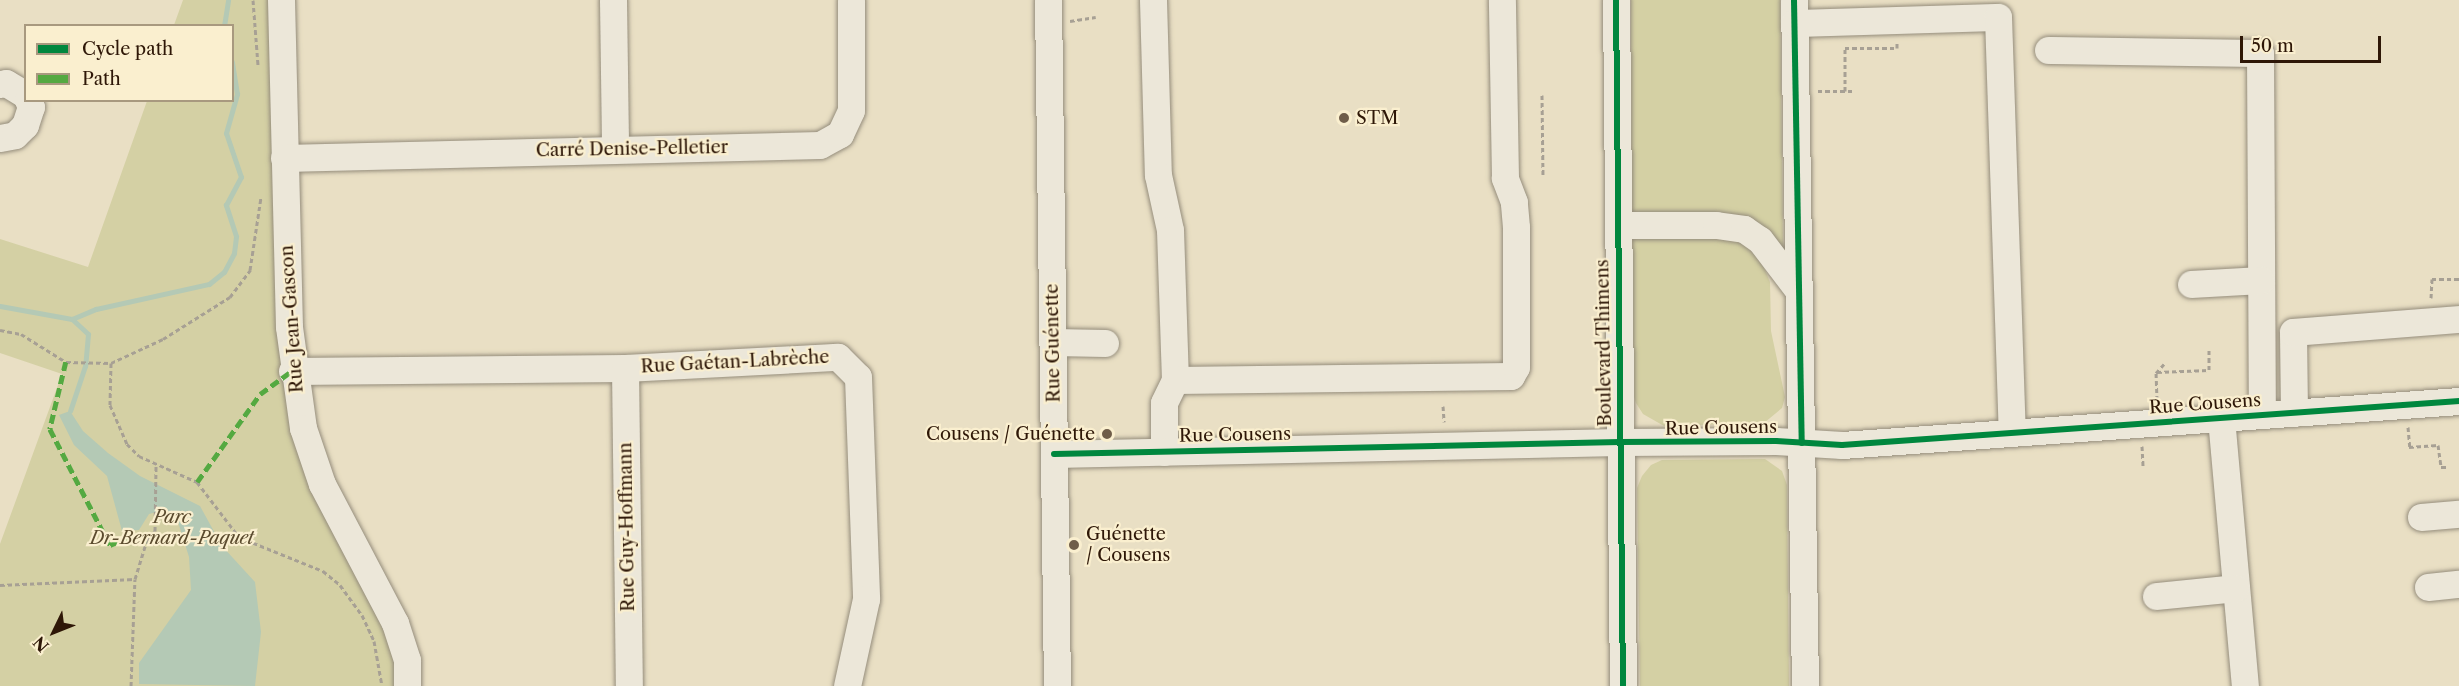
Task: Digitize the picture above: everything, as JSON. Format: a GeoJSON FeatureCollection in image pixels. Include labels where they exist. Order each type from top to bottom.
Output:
{"type":"FeatureCollection","features":[{"type":"Feature","properties":{"kind":"street","name":"Rue Jean-Gascon"},"geometry":{"type":"LineString","coordinates":[[281,0],[292,371],[303,428],[322,484],[396,623],[407,660],[407,686]]}},
{"type":"Feature","properties":{"kind":"street"},"geometry":{"type":"LineString","coordinates":[[613,0],[615,148]]}},
{"type":"Feature","properties":{"kind":"street","name":"Carré Denise-Pelletier"},"geometry":{"type":"LineString","coordinates":[[284,158],[615,148],[820,145],[840,134],[851,110],[850,0]]}},
{"type":"Feature","properties":{"kind":"street","name":"Rue Guénette"},"geometry":{"type":"LineString","coordinates":[[1048,0],[1057,686]]}},
{"type":"Feature","properties":{"kind":"street"},"geometry":{"type":"LineString","coordinates":[[1153,0],[1158,175],[1170,230],[1175,380],[1164,403],[1164,452]]}},
{"type":"Feature","properties":{"kind":"street"},"geometry":{"type":"LineString","coordinates":[[1175,380],[1511,376],[1516,367],[1516,227],[1514,201],[1505,178],[1502,0]]}},
{"type":"Feature","properties":{"kind":"street","name":"Boulevard Thimens"},"geometry":{"type":"LineString","coordinates":[[1616,0],[1623,686]]}},
{"type":"Feature","properties":{"kind":"street"},"geometry":{"type":"LineString","coordinates":[[1805,686],[1794,11],[1998,17],[2012,433]]}},
{"type":"Feature","properties":{"kind":"street"},"geometry":{"type":"LineString","coordinates":[[2048,50],[2260,53],[2262,415]]}},
{"type":"Feature","properties":{"kind":"street"},"geometry":{"type":"LineString","coordinates":[[0,84],[6,83],[24,94]]}},
{"type":"Feature","properties":{"kind":"street"},"geometry":{"type":"LineString","coordinates":[[0,138],[15,135],[25,125],[31,107],[29,102]]}},
{"type":"Feature","properties":{"kind":"street"},"geometry":{"type":"LineString","coordinates":[[1618,225],[1716,225],[1744,229],[1760,240],[1798,290]]}},
{"type":"Feature","properties":{"kind":"street"},"geometry":{"type":"LineString","coordinates":[[2191,284],[2261,280]]}},
{"type":"Feature","properties":{"kind":"street"},"geometry":{"type":"LineString","coordinates":[[2294,413],[2294,332],[2459,319]]}},
{"type":"Feature","properties":{"kind":"street"},"geometry":{"type":"LineString","coordinates":[[1053,342],[1105,342]]}},
{"type":"Feature","properties":{"kind":"street","name":"Rue Gaétan-Labrèche"},"geometry":{"type":"LineString","coordinates":[[292,371],[626,368],[838,357],[850,365],[858,377],[866,599],[847,686]]}},
{"type":"Feature","properties":{"kind":"street","name":"Rue Guy-Hoffmann"},"geometry":{"type":"LineString","coordinates":[[626,368],[629,686]]}},
{"type":"Feature","properties":{"kind":"street","name":"Rue Cousens"},"geometry":{"type":"LineString","coordinates":[[1054,454],[1620,442],[1842,445],[2459,401]]}},
{"type":"Feature","properties":{"kind":"street"},"geometry":{"type":"LineString","coordinates":[[2221,418],[2245,686]]}},
{"type":"Feature","properties":{"kind":"street"},"geometry":{"type":"LineString","coordinates":[[2421,517],[2459,514]]}},
{"type":"Feature","properties":{"kind":"street"},"geometry":{"type":"LineString","coordinates":[[2428,587],[2459,584]]}},
{"type":"Feature","properties":{"kind":"street"},"geometry":{"type":"LineString","coordinates":[[2156,596],[2236,588]]}},
{"type":"Feature","properties":{"kind":"path"},"geometry":{"type":"LineString","coordinates":[[253,0],[258,69]]}},
{"type":"Feature","properties":{"kind":"path"},"geometry":{"type":"LineString","coordinates":[[1068,22],[1096,17]]}},
{"type":"Feature","properties":{"kind":"path"},"geometry":{"type":"LineString","coordinates":[[1845,91],[1845,48],[1897,48],[1897,45]]}},
{"type":"Feature","properties":{"kind":"path"},"geometry":{"type":"LineString","coordinates":[[1814,92],[1852,91]]}},
{"type":"Feature","properties":{"kind":"path"},"geometry":{"type":"LineString","coordinates":[[1542,94],[1543,177]]}},
{"type":"Feature","properties":{"kind":"path"},"geometry":{"type":"LineString","coordinates":[[0,330],[21,334],[66,362],[78,363],[93,360],[111,363],[163,339],[230,297],[250,270],[262,195]]}},
{"type":"Feature","properties":{"kind":"path"},"geometry":{"type":"LineString","coordinates":[[2431,301],[2430,279],[2459,279]]}},
{"type":"Feature","properties":{"kind":"path"},"geometry":{"type":"LineString","coordinates":[[2157,372],[2209,370],[2209,350]]}},
{"type":"Feature","properties":{"kind":"path"},"geometry":{"type":"LineString","coordinates":[[111,363],[110,395],[115,423],[127,444],[156,465],[197,482],[239,537],[323,571],[340,585],[362,615],[374,641],[382,686]]}},
{"type":"Feature","properties":{"kind":"path"},"geometry":{"type":"LineString","coordinates":[[2157,404],[2157,372],[2164,364]]}},
{"type":"Feature","properties":{"kind":"path"},"geometry":{"type":"LineString","coordinates":[[1443,406],[1444,427]]}},
{"type":"Feature","properties":{"kind":"path"},"geometry":{"type":"LineString","coordinates":[[2407,425],[2409,448],[2438,445],[2440,467],[2447,466]]}},
{"type":"Feature","properties":{"kind":"path"},"geometry":{"type":"LineString","coordinates":[[2141,437],[2143,468]]}},
{"type":"Feature","properties":{"kind":"path"},"geometry":{"type":"LineString","coordinates":[[131,686],[135,579],[147,540],[155,531],[156,465]]}},
{"type":"Feature","properties":{"kind":"path"},"geometry":{"type":"LineString","coordinates":[[0,585],[135,579]]}},
{"type":"Feature","properties":{"kind":"green space","name":"Parc Dr-Bernard-Paquet"},"geometry":{"type":"Polygon","coordinates":[[[183,0],[283,0],[292,371],[407,686],[0,686],[0,544],[62,374],[0,353],[0,239],[88,267],[147,102],[234,102],[234,24],[174,24],[183,0]]]}},
{"type":"Feature","properties":{"kind":"green space"},"geometry":{"type":"Polygon","coordinates":[[[1631,0],[1780,0],[1783,247],[1758,253],[1770,282],[1771,331],[1785,397],[1782,408],[1764,423],[1664,426],[1643,414],[1632,391],[1631,0]]]}},
{"type":"Feature","properties":{"kind":"green space"},"geometry":{"type":"Polygon","coordinates":[[[1765,459],[1782,471],[1787,485],[1789,686],[1640,686],[1637,488],[1642,476],[1651,465],[1662,460],[1765,459]]]}},
{"type":"Feature","properties":{"kind":"shaded area"},"geometry":{"type":"Polygon","coordinates":[[[70,411],[83,431],[108,453],[140,476],[200,506],[222,546],[255,582],[261,632],[255,686],[139,684],[139,663],[191,590],[189,557],[178,522],[160,511],[149,514],[139,530],[122,531],[107,476],[74,445],[59,415],[70,411]]]}},
{"type":"Feature","properties":{"kind":"waterway"},"geometry":{"type":"LineString","coordinates":[[224,24],[228,0]]}},
{"type":"Feature","properties":{"kind":"waterway"},"geometry":{"type":"LineString","coordinates":[[72,319],[96,309],[209,284],[224,272],[234,253],[236,236],[226,205],[241,177],[226,133],[237,94],[234,74]]}},
{"type":"Feature","properties":{"kind":"waterway"},"geometry":{"type":"LineString","coordinates":[[0,306],[72,319],[88,334],[85,366],[70,411]]}},
{"type":"Feature","properties":{"kind":"marked path"},"geometry":{"type":"LineString","coordinates":[[66,362],[50,429],[110,545],[129,537],[147,540]]}},
{"type":"Feature","properties":{"kind":"marked path"},"geometry":{"type":"LineString","coordinates":[[197,482],[260,394],[292,371]]}},
{"type":"Feature","properties":{"kind":"cycle path"},"geometry":{"type":"LineString","coordinates":[[1616,0],[1623,686]]}},
{"type":"Feature","properties":{"kind":"cycle path"},"geometry":{"type":"LineString","coordinates":[[1794,0],[1802,443]]}},
{"type":"Feature","properties":{"kind":"cycle path"},"geometry":{"type":"LineString","coordinates":[[1054,454],[1620,442],[1776,441],[1842,445],[2459,401]]}},
{"type":"Feature","properties":{"kind":"place","name":"STM"},"geometry":{"type":"Point","coordinates":[1344,118]}},
{"type":"Feature","properties":{"kind":"place","name":"Cousens / Guénette"},"geometry":{"type":"Point","coordinates":[1107,434]}},
{"type":"Feature","properties":{"kind":"place","name":"Guénette / Cousens"},"geometry":{"type":"Point","coordinates":[1074,545]}}]}
